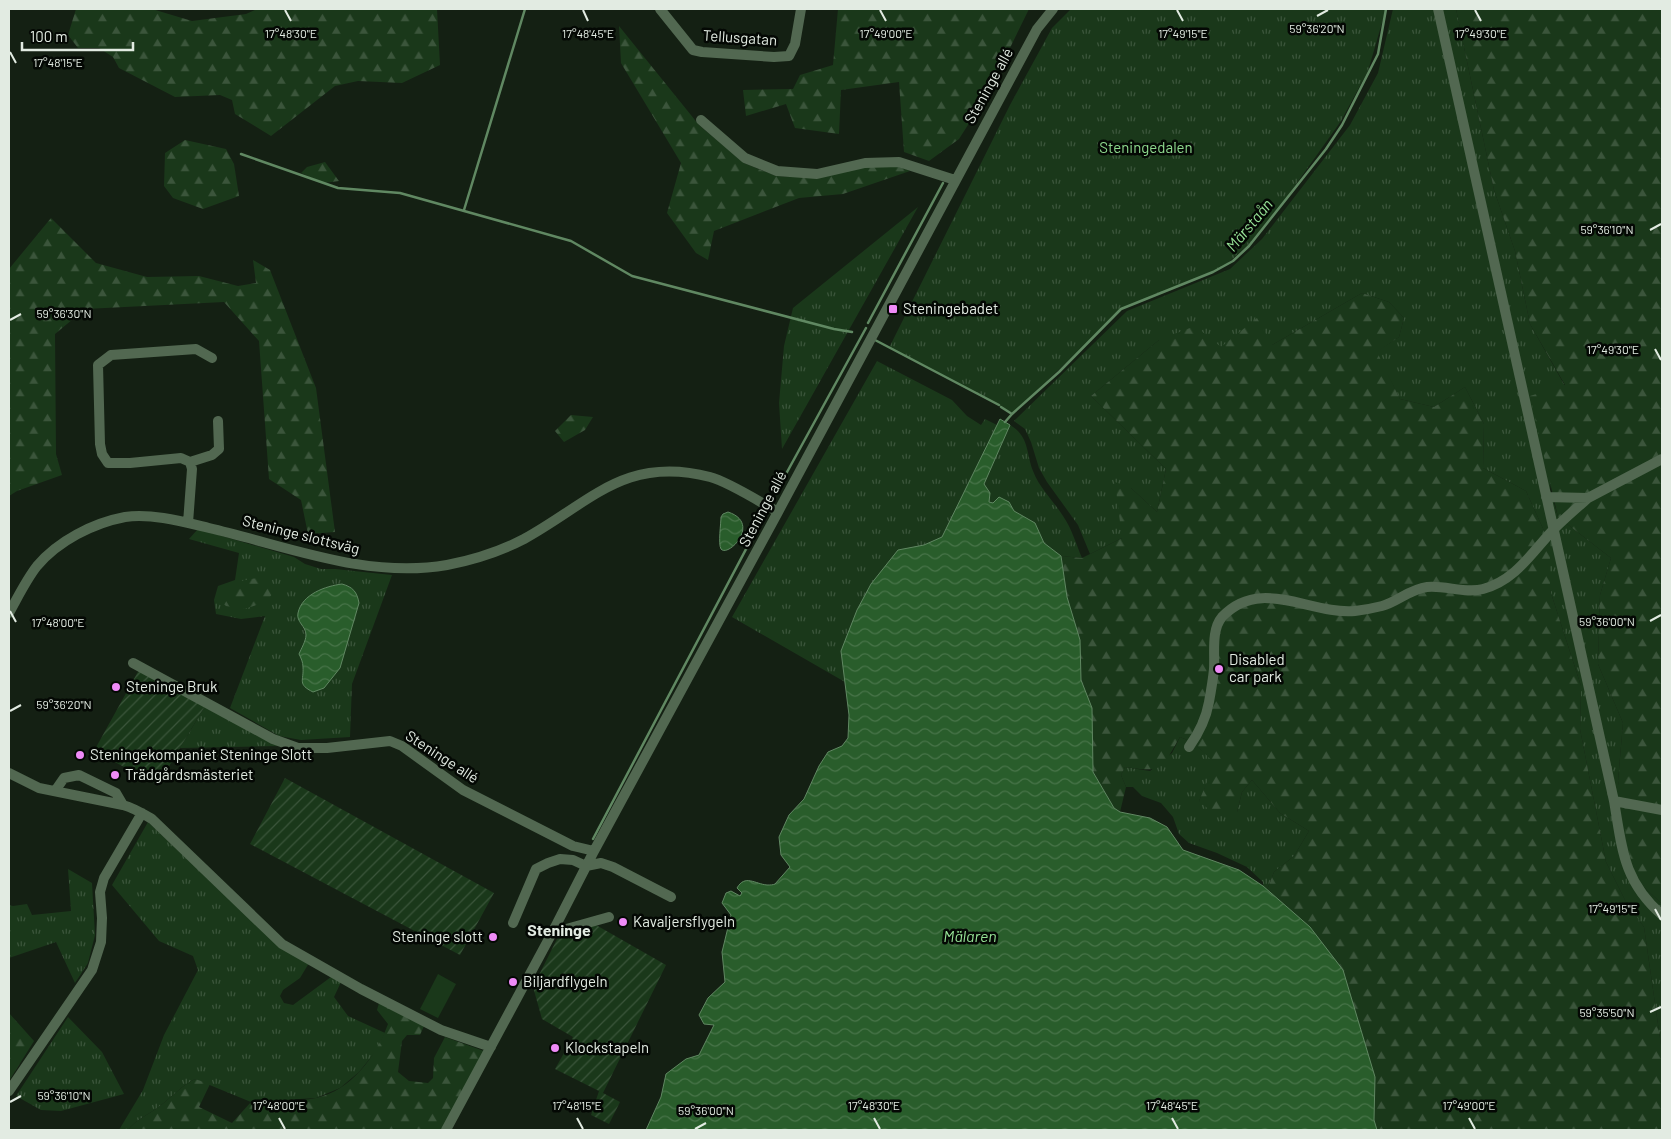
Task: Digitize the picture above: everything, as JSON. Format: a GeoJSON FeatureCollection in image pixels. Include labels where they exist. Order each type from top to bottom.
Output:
{"type":"FeatureCollection","features":[{"type":"Feature","properties":{"kind":"street","name":"Tellusgatan"},"geometry":{"type":"LineString","coordinates":[[660,9],[693,50],[774,57],[789,56],[795,44],[801,9]]}},
{"type":"Feature","properties":{"kind":"street","name":"Steninge allé"},"geometry":{"type":"LineString","coordinates":[[446,1130],[594,851],[1037,29],[1053,9]]}},
{"type":"Feature","properties":{"kind":"street"},"geometry":{"type":"LineString","coordinates":[[1438,9],[1614,801],[1623,857],[1639,891],[1662,915]]}},
{"type":"Feature","properties":{"kind":"street"},"geometry":{"type":"LineString","coordinates":[[701,120],[745,158],[777,171],[817,174],[865,163],[899,162],[956,180]]}},
{"type":"Feature","properties":{"kind":"street"},"geometry":{"type":"LineString","coordinates":[[212,358],[196,349],[111,355],[98,365],[100,444],[102,454],[108,463],[130,463],[181,458],[190,462],[212,455],[219,449],[218,421]]}},
{"type":"Feature","properties":{"kind":"street"},"geometry":{"type":"LineString","coordinates":[[1189,747],[1206,718],[1214,667],[1215,635],[1221,618],[1237,606],[1253,599],[1276,598],[1317,607],[1354,611],[1383,606],[1407,593],[1427,587],[1482,589],[1506,579],[1528,560],[1553,530],[1588,498],[1662,459]]}},
{"type":"Feature","properties":{"kind":"street"},"geometry":{"type":"LineString","coordinates":[[188,522],[192,469],[190,462]]}},
{"type":"Feature","properties":{"kind":"street","name":"Steninge slottsväg"},"geometry":{"type":"LineString","coordinates":[[9,613],[23,586],[38,565],[59,546],[90,528],[126,517],[161,518],[188,522],[324,559],[369,566],[408,568],[447,565],[492,552],[522,540],[608,486],[638,474],[678,471],[712,478],[778,512]]}},
{"type":"Feature","properties":{"kind":"street"},"geometry":{"type":"LineString","coordinates":[[1546,497],[1588,498]]}},
{"type":"Feature","properties":{"kind":"street","name":"Steninge allé"},"geometry":{"type":"LineString","coordinates":[[133,663],[273,740],[298,748],[327,748],[390,741],[402,746],[463,790],[573,846],[594,851]]}},
{"type":"Feature","properties":{"kind":"street"},"geometry":{"type":"LineString","coordinates":[[9,773],[39,788],[123,805],[142,813],[152,819],[282,944],[441,1030],[491,1047]]}},
{"type":"Feature","properties":{"kind":"street"},"geometry":{"type":"LineString","coordinates":[[55,791],[64,778],[79,775],[116,792],[123,805]]}},
{"type":"Feature","properties":{"kind":"street"},"geometry":{"type":"LineString","coordinates":[[1614,801],[1662,810]]}},
{"type":"Feature","properties":{"kind":"street"},"geometry":{"type":"LineString","coordinates":[[9,1092],[92,970],[100,942],[102,918],[100,892],[104,878],[142,813]]}},
{"type":"Feature","properties":{"kind":"street"},"geometry":{"type":"LineString","coordinates":[[514,923],[536,869],[560,859],[573,860],[586,866],[601,863],[671,897]]}},
{"type":"Feature","properties":{"kind":"street"},"geometry":{"type":"LineString","coordinates":[[552,933],[609,917]]}},
{"type":"Feature","properties":{"kind":"green space"},"geometry":{"type":"Polygon","coordinates":[[[76,9],[152,9],[192,21],[246,14],[257,9],[437,9],[440,65],[402,83],[358,81],[335,86],[271,136],[235,114],[232,100],[220,95],[175,97],[119,68],[113,57],[99,48],[78,48],[68,35],[76,9]]]}},
{"type":"Feature","properties":{"kind":"green space"},"geometry":{"type":"Polygon","coordinates":[[[838,9],[1029,9],[987,95],[959,139],[929,161],[904,152],[899,82],[841,90],[839,134],[795,128],[786,104],[746,116],[743,90],[793,89],[800,75],[833,65],[838,9]]]}},
{"type":"Feature","properties":{"kind":"green space","name":"Steningedalen"},"geometry":{"type":"Polygon","coordinates":[[[1071,9],[1386,9],[1368,71],[1341,121],[1254,240],[1223,267],[1125,307],[1013,413],[889,348],[1010,105],[1052,28],[1071,9]]]}},
{"type":"Feature","properties":{"kind":"green space"},"geometry":{"type":"Polygon","coordinates":[[[1393,9],[1456,9],[1494,190],[1515,251],[1530,324],[1565,386],[1550,489],[1558,517],[1611,558],[1600,595],[1598,664],[1623,723],[1618,781],[1644,887],[1662,904],[1662,1052],[1644,927],[1628,906],[1606,862],[1580,729],[1581,686],[1550,590],[1550,544],[1526,491],[1483,468],[1484,424],[1465,387],[1434,407],[1400,399],[1376,352],[1399,337],[1404,318],[1389,302],[1362,293],[1272,345],[1221,347],[1159,340],[1091,396],[1166,469],[1157,512],[1131,488],[1122,538],[1090,554],[1078,525],[1039,468],[1025,429],[1014,421],[1127,311],[1230,269],[1262,239],[1350,125],[1378,73],[1393,9]]]}},
{"type":"Feature","properties":{"kind":"green space"},"geometry":{"type":"Polygon","coordinates":[[[1456,9],[1662,9],[1662,904],[1644,887],[1630,857],[1618,781],[1623,723],[1598,664],[1600,595],[1611,558],[1558,517],[1530,396],[1565,385],[1530,324],[1515,251],[1494,190],[1456,9]]]}},
{"type":"Feature","properties":{"kind":"green space"},"geometry":{"type":"Polygon","coordinates":[[[619,26],[699,125],[744,163],[776,176],[817,178],[865,167],[899,166],[910,171],[843,194],[799,198],[714,231],[708,260],[696,253],[667,213],[681,163],[621,63],[619,26]]]}},
{"type":"Feature","properties":{"kind":"green space"},"geometry":{"type":"Polygon","coordinates":[[[185,140],[226,149],[234,164],[239,196],[203,209],[173,198],[164,186],[165,153],[185,140]]]}},
{"type":"Feature","properties":{"kind":"green space"},"geometry":{"type":"Polygon","coordinates":[[[325,162],[339,181],[324,183],[301,173],[307,167],[325,162]]]}},
{"type":"Feature","properties":{"kind":"green space"},"geometry":{"type":"Polygon","coordinates":[[[918,207],[782,449],[779,403],[784,346],[793,308],[918,207]]]}},
{"type":"Feature","properties":{"kind":"green space"},"geometry":{"type":"Polygon","coordinates":[[[51,218],[96,263],[147,277],[199,276],[238,286],[256,283],[253,260],[270,270],[316,388],[335,532],[308,534],[301,500],[269,479],[259,341],[224,302],[85,309],[55,334],[56,454],[62,475],[17,491],[9,496],[9,269],[51,218]]]}},
{"type":"Feature","properties":{"kind":"green space"},"geometry":{"type":"Polygon","coordinates":[[[1362,293],[1389,302],[1404,318],[1399,337],[1377,352],[1400,399],[1434,407],[1465,387],[1484,424],[1483,468],[1526,491],[1550,544],[1550,590],[1581,686],[1580,729],[1606,862],[1628,906],[1644,927],[1662,1052],[1662,1130],[1377,1130],[1374,1120],[1375,1077],[1310,927],[1267,890],[1274,872],[1294,856],[1309,831],[1280,813],[1252,780],[1242,792],[1237,812],[1213,813],[1199,801],[1215,763],[1192,742],[1180,737],[1165,762],[1155,769],[1125,767],[1121,775],[1126,787],[1120,812],[1114,808],[1093,771],[1092,708],[1081,680],[1080,640],[1067,597],[1061,556],[1082,558],[1122,538],[1115,482],[1131,488],[1157,512],[1166,469],[1091,396],[1159,340],[1195,326],[1221,347],[1257,318],[1272,345],[1362,293]]]}},
{"type":"Feature","properties":{"kind":"green space"},"geometry":{"type":"Polygon","coordinates":[[[877,361],[952,400],[967,416],[981,425],[985,419],[997,425],[942,537],[925,545],[898,550],[841,650],[845,682],[732,617],[877,361]]]}},
{"type":"Feature","properties":{"kind":"green space"},"geometry":{"type":"Polygon","coordinates":[[[571,415],[593,417],[585,430],[564,442],[555,431],[571,415]]]}},
{"type":"Feature","properties":{"kind":"green space"},"geometry":{"type":"Polygon","coordinates":[[[1010,425],[1024,439],[1033,471],[1043,489],[1066,521],[1082,558],[1061,556],[1044,543],[1035,523],[1014,511],[989,502],[984,484],[1010,425]]]}},
{"type":"Feature","properties":{"kind":"green space"},"geometry":{"type":"Polygon","coordinates":[[[198,529],[294,557],[305,564],[321,569],[392,575],[352,684],[350,737],[301,740],[279,736],[230,708],[265,616],[241,619],[216,614],[214,600],[218,586],[235,580],[239,553],[189,539],[198,529]],[[334,585],[321,590],[311,597],[298,614],[306,637],[302,682],[350,586],[334,585]]]}},
{"type":"Feature","properties":{"kind":"green space"},"geometry":{"type":"Polygon","coordinates":[[[263,577],[277,588],[266,602],[244,609],[226,606],[219,600],[218,591],[223,588],[239,581],[263,577]]]}},
{"type":"Feature","properties":{"kind":"green space"},"geometry":{"type":"Polygon","coordinates":[[[140,668],[205,706],[158,785],[94,751],[140,668]]]}},
{"type":"Feature","properties":{"kind":"green space"},"geometry":{"type":"Polygon","coordinates":[[[205,706],[282,746],[180,748],[205,706]]]}},
{"type":"Feature","properties":{"kind":"green space"},"geometry":{"type":"Polygon","coordinates":[[[1180,737],[1192,742],[1216,763],[1199,801],[1237,812],[1242,792],[1252,780],[1280,813],[1309,831],[1294,856],[1274,872],[1267,890],[1263,886],[1263,882],[1247,867],[1189,843],[1179,834],[1173,817],[1161,803],[1142,796],[1133,787],[1126,787],[1121,775],[1125,767],[1150,771],[1172,753],[1180,737]]]}},
{"type":"Feature","properties":{"kind":"green space"},"geometry":{"type":"Polygon","coordinates":[[[285,778],[494,893],[460,955],[250,844],[285,778]]]}},
{"type":"Feature","properties":{"kind":"green space"},"geometry":{"type":"Polygon","coordinates":[[[148,822],[278,946],[309,963],[300,978],[283,990],[280,996],[284,1003],[293,1005],[331,977],[341,982],[334,997],[348,1016],[385,1033],[376,1051],[359,1072],[340,1088],[316,1098],[251,1102],[195,1079],[128,1130],[119,1130],[143,1090],[164,1035],[198,970],[193,956],[159,941],[112,885],[148,822]]]}},
{"type":"Feature","properties":{"kind":"green space"},"geometry":{"type":"Polygon","coordinates":[[[68,869],[92,883],[95,935],[88,963],[75,983],[56,942],[9,958],[9,905],[27,904],[32,915],[71,911],[68,869]]]}},
{"type":"Feature","properties":{"kind":"green space"},"geometry":{"type":"Polygon","coordinates":[[[596,925],[666,965],[603,1093],[620,1102],[609,1124],[591,1115],[599,1091],[555,1069],[573,1037],[542,1019],[533,987],[558,937],[596,925]]]}},
{"type":"Feature","properties":{"kind":"green space"},"geometry":{"type":"Polygon","coordinates":[[[438,974],[456,984],[438,1018],[420,1009],[438,974]]]}},
{"type":"Feature","properties":{"kind":"green space"},"geometry":{"type":"Polygon","coordinates":[[[379,1003],[424,1026],[420,1035],[407,1035],[402,1041],[398,1072],[409,1081],[428,1083],[433,1078],[434,1058],[445,1037],[484,1051],[441,1130],[128,1130],[195,1079],[210,1084],[199,1107],[232,1123],[251,1102],[300,1100],[329,1094],[351,1080],[370,1059],[377,1048],[388,1024],[377,1010],[379,1003]]]}},
{"type":"Feature","properties":{"kind":"green space"},"geometry":{"type":"Polygon","coordinates":[[[9,1013],[34,1041],[9,1081],[9,1013]]]}},
{"type":"Feature","properties":{"kind":"green space"},"geometry":{"type":"Polygon","coordinates":[[[68,1017],[102,1052],[124,1094],[61,1111],[41,1110],[16,1096],[68,1017]]]}},
{"type":"Feature","properties":{"kind":"water","name":"Mälaren"},"geometry":{"type":"Polygon","coordinates":[[[1000,419],[1010,425],[984,484],[990,493],[989,502],[993,503],[999,497],[1009,502],[1014,511],[1035,523],[1044,543],[1061,556],[1067,597],[1080,640],[1081,680],[1092,708],[1093,772],[1114,808],[1120,812],[1150,818],[1167,827],[1183,850],[1239,870],[1263,886],[1310,927],[1343,970],[1375,1077],[1374,1120],[1377,1130],[646,1130],[661,1097],[666,1074],[686,1059],[699,1055],[714,1025],[704,1024],[699,1015],[708,998],[725,982],[722,952],[731,915],[722,903],[726,893],[731,891],[740,896],[742,893],[737,888],[743,881],[767,885],[774,884],[790,867],[781,855],[779,837],[789,815],[804,799],[819,766],[828,752],[842,746],[848,738],[849,715],[841,651],[857,610],[871,584],[898,550],[924,545],[942,537],[1000,419]]]}},
{"type":"Feature","properties":{"kind":"water"},"geometry":{"type":"Polygon","coordinates":[[[728,512],[738,517],[743,531],[735,544],[730,549],[725,550],[721,549],[720,546],[721,517],[728,512]]]}},
{"type":"Feature","properties":{"kind":"water"},"geometry":{"type":"Polygon","coordinates":[[[342,584],[354,590],[359,603],[340,668],[324,688],[313,692],[305,687],[302,682],[303,665],[299,654],[306,635],[298,619],[298,613],[300,606],[309,596],[322,589],[342,584]]]}},
{"type":"Feature","properties":{"kind":"waterway"},"geometry":{"type":"LineString","coordinates":[[464,210],[525,9]]}},
{"type":"Feature","properties":{"kind":"waterway","name":"Märstaån"},"geometry":{"type":"LineString","coordinates":[[1005,422],[1059,372],[1121,309],[1213,272],[1233,261],[1249,246],[1326,149],[1342,125],[1378,54],[1386,9]]}},
{"type":"Feature","properties":{"kind":"waterway"},"geometry":{"type":"LineString","coordinates":[[241,154],[338,188],[400,193],[571,241],[632,276],[834,329],[852,332]]}},
{"type":"Feature","properties":{"kind":"waterway"},"geometry":{"type":"LineString","coordinates":[[868,323],[943,183]]}},
{"type":"Feature","properties":{"kind":"waterway"},"geometry":{"type":"LineString","coordinates":[[775,494],[866,328]]}},
{"type":"Feature","properties":{"kind":"waterway"},"geometry":{"type":"LineString","coordinates":[[875,340],[999,405]]}},
{"type":"Feature","properties":{"kind":"waterway"},"geometry":{"type":"LineString","coordinates":[[1001,407],[1012,414]]}},
{"type":"Feature","properties":{"kind":"waterway"},"geometry":{"type":"LineString","coordinates":[[593,839],[764,515]]}},
{"type":"Feature","properties":{"kind":"place","name":"Steningebadet"},"geometry":{"type":"Point","coordinates":[893,309]}},
{"type":"Feature","properties":{"kind":"place","name":"Disabled car park"},"geometry":{"type":"Point","coordinates":[1219,669]}},
{"type":"Feature","properties":{"kind":"place","name":"Steninge Bruk"},"geometry":{"type":"Point","coordinates":[116,687]}},
{"type":"Feature","properties":{"kind":"place","name":"Steningekompaniet Steninge Slott"},"geometry":{"type":"Point","coordinates":[80,755]}},
{"type":"Feature","properties":{"kind":"place","name":"Trädgårdsmästeriet"},"geometry":{"type":"Point","coordinates":[115,775]}},
{"type":"Feature","properties":{"kind":"place","name":"Kavaljersflygeln"},"geometry":{"type":"Point","coordinates":[623,922]}},
{"type":"Feature","properties":{"kind":"place","name":"Steninge slott"},"geometry":{"type":"Point","coordinates":[493,937]}},
{"type":"Feature","properties":{"kind":"place","name":"Biljardflygeln"},"geometry":{"type":"Point","coordinates":[513,982]}},
{"type":"Feature","properties":{"kind":"place","name":"Klockstapeln"},"geometry":{"type":"Point","coordinates":[555,1048]}},
{"type":"Feature","properties":{"kind":"district","name":"Steninge"},"geometry":{"type":"Point","coordinates":[559,930]}}]}
